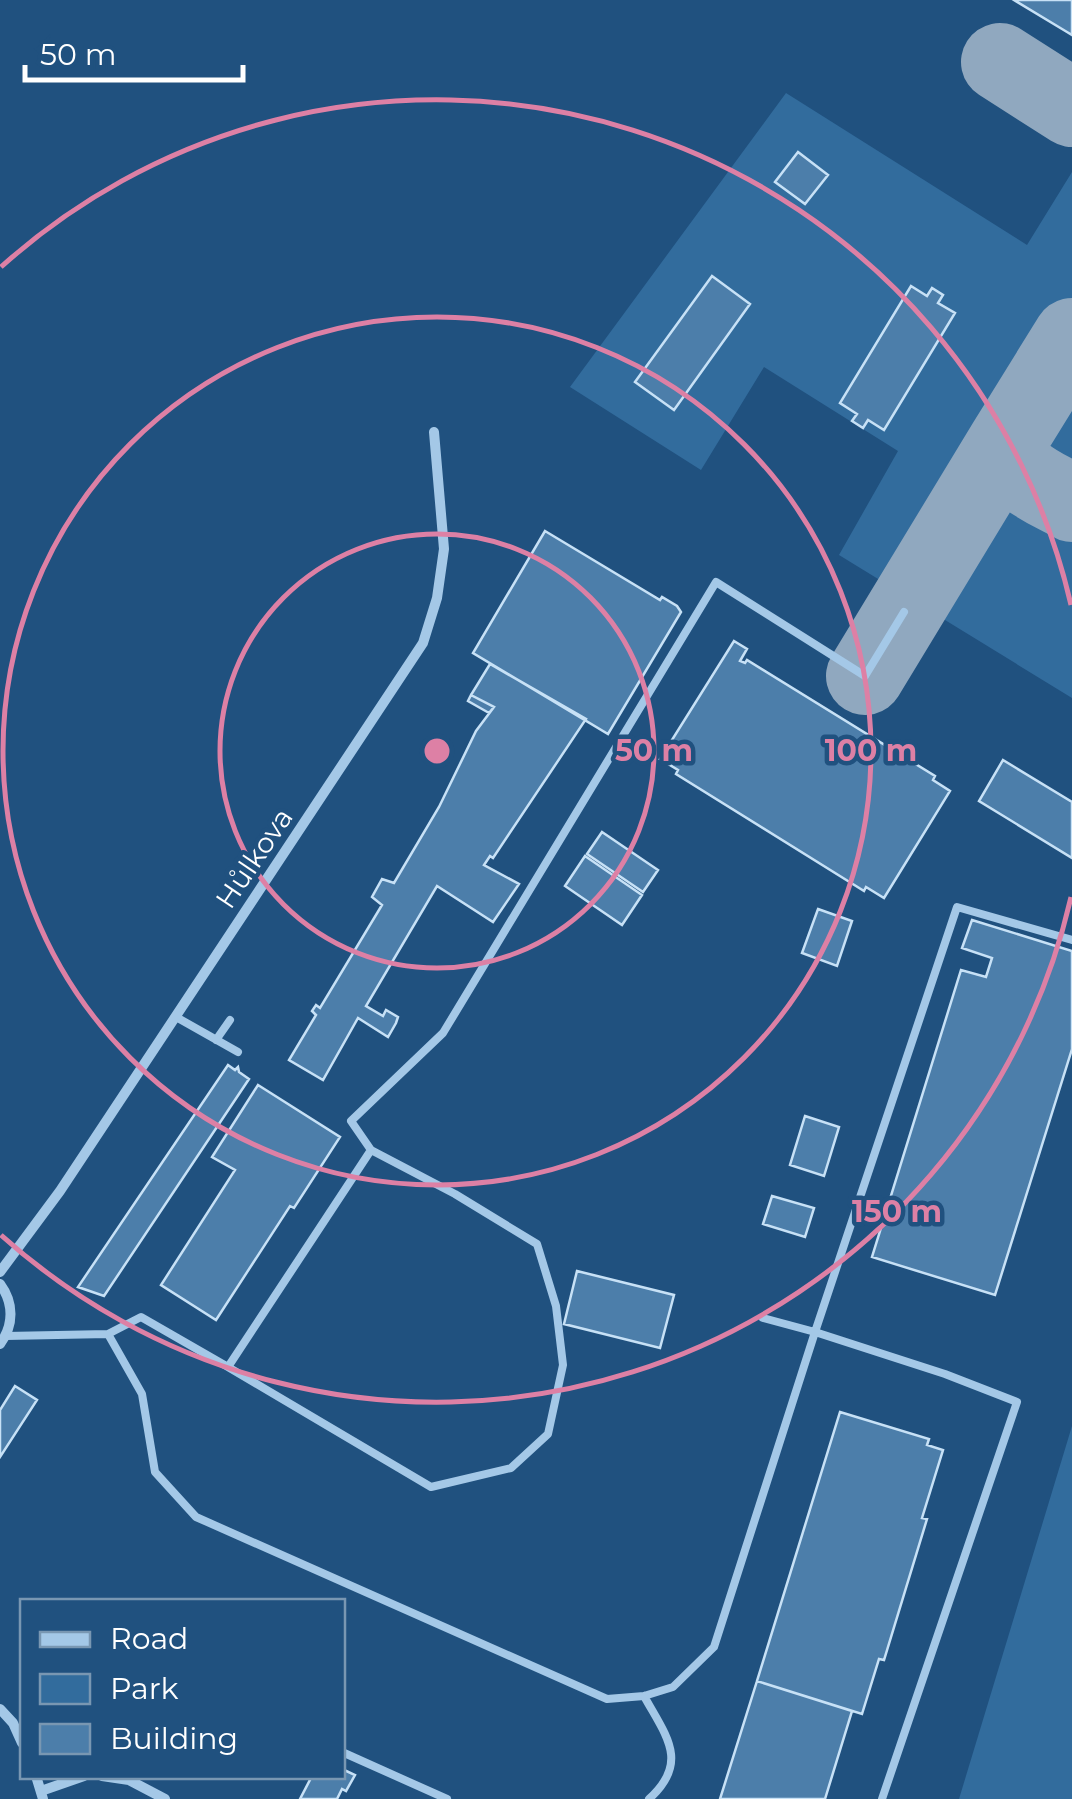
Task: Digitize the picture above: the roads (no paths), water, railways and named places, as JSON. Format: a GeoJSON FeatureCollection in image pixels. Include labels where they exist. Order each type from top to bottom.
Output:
{"type":"FeatureCollection","features":[{"type":"Feature","properties":{"kind":"street","name":"Hůlkova"},"geometry":{"type":"LineString","coordinates":[[0,1272],[60,1191],[423,643],[437,598],[444,549],[434,432]]}},
{"type":"Feature","properties":{"kind":"street"},"geometry":{"type":"LineString","coordinates":[[0,1284],[10,1305],[3,1340]]}},
{"type":"Feature","properties":{"kind":"street"},"geometry":{"type":"LineString","coordinates":[[0,1708],[20,1739]]}},
{"type":"Feature","properties":{"kind":"street"},"geometry":{"type":"LineString","coordinates":[[42,1795],[77,1779]]}},
{"type":"Feature","properties":{"kind":"street"},"geometry":{"type":"LineString","coordinates":[[122,1779],[165,1799]]}},
{"type":"Feature","properties":{"kind":"lane"},"geometry":{"type":"LineString","coordinates":[[3,1340],[108,1334],[141,1316],[431,1486],[511,1468],[548,1434],[563,1365],[556,1306],[537,1244],[455,1194],[371,1150],[350,1121],[443,1034],[716,582],[865,676],[904,612]]}},
{"type":"Feature","properties":{"kind":"lane"},"geometry":{"type":"LineString","coordinates":[[108,1334],[142,1394],[155,1472],[196,1517],[607,1699],[644,1696],[673,1687],[714,1647],[957,907],[1072,940]]}},
{"type":"Feature","properties":{"kind":"lane"},"geometry":{"type":"LineString","coordinates":[[176,1017],[238,1052]]}},
{"type":"Feature","properties":{"kind":"lane"},"geometry":{"type":"LineString","coordinates":[[216,1040],[230,1020]]}},
{"type":"Feature","properties":{"kind":"lane"},"geometry":{"type":"LineString","coordinates":[[228,1368],[371,1150]]}},
{"type":"Feature","properties":{"kind":"lane"},"geometry":{"type":"LineString","coordinates":[[762,1318],[945,1374],[1018,1402],[882,1799]]}},
{"type":"Feature","properties":{"kind":"lane"},"geometry":{"type":"LineString","coordinates":[[644,1696],[672,1747],[666,1783],[649,1799]]}},
{"type":"Feature","properties":{"kind":"lane"},"geometry":{"type":"LineString","coordinates":[[345,1753],[447,1799]]}}]}
